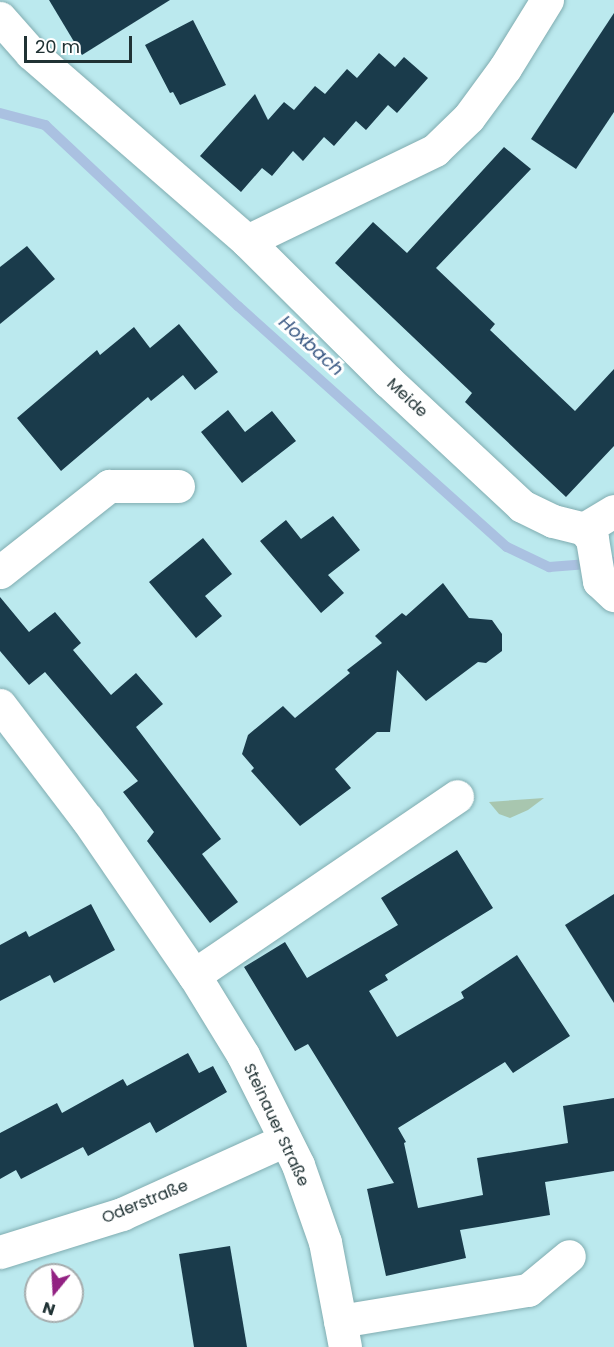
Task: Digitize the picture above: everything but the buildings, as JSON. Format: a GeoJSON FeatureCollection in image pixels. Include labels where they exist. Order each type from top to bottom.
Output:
{"type":"FeatureCollection","features":[{"type":"Feature","properties":{"kind":"street"},"geometry":{"type":"LineString","coordinates":[[247,241],[435,150],[469,117],[506,68],[547,0]]}},
{"type":"Feature","properties":{"kind":"street","name":"Meide"},"geometry":{"type":"LineString","coordinates":[[0,18],[31,53],[247,241],[388,381],[522,506],[588,534]]}},
{"type":"Feature","properties":{"kind":"street"},"geometry":{"type":"LineString","coordinates":[[0,572],[109,486],[178,486]]}},
{"type":"Feature","properties":{"kind":"street"},"geometry":{"type":"LineString","coordinates":[[606,588],[588,534],[614,511]]}},
{"type":"Feature","properties":{"kind":"street","name":"Steinauer Straße"},"geometry":{"type":"LineString","coordinates":[[0,705],[87,819],[194,975],[243,1055],[298,1165],[325,1242],[343,1334],[528,1290],[569,1256]]}},
{"type":"Feature","properties":{"kind":"street"},"geometry":{"type":"LineString","coordinates":[[194,975],[457,796]]}},
{"type":"Feature","properties":{"kind":"street","name":"Oderstraße"},"geometry":{"type":"LineString","coordinates":[[0,1252],[122,1214],[285,1140]]}},
{"type":"Feature","properties":{"kind":"green space"},"geometry":{"type":"Polygon","coordinates":[[[544,798],[528,810],[510,818],[499,814],[489,802],[544,798]]]}},
{"type":"Feature","properties":{"kind":"waterway","name":"Hoxbach"},"geometry":{"type":"LineString","coordinates":[[0,113],[45,125],[238,306],[507,547],[549,567],[614,562]]}}]}
